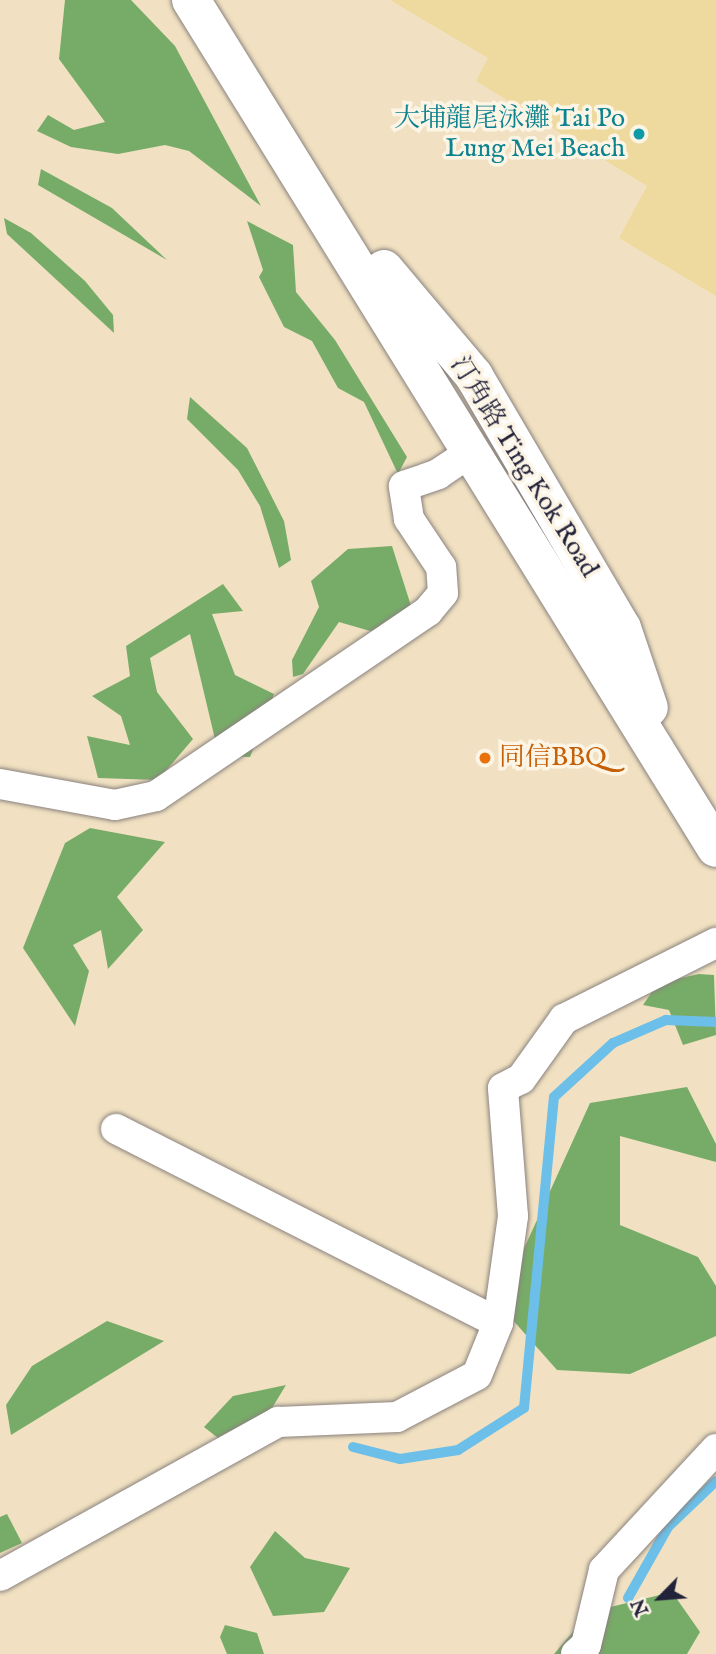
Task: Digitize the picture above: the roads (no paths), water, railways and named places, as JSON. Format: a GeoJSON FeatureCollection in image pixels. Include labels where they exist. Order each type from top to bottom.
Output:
{"type":"FeatureCollection","features":[{"type":"Feature","properties":{"kind":"main road","name":"汀角路 Ting Kok Road"},"geometry":{"type":"LineString","coordinates":[[191,0],[474,450],[716,848]]}},
{"type":"Feature","properties":{"kind":"main road","name":"汀角路 Ting Kok Road"},"geometry":{"type":"LineString","coordinates":[[291,159],[474,376],[622,628],[673,776]]}},
{"type":"Feature","properties":{"kind":"street"},"geometry":{"type":"LineString","coordinates":[[0,784],[116,805],[156,796],[428,611],[443,593],[442,567],[410,519],[404,486],[474,450]]}},
{"type":"Feature","properties":{"kind":"street"},"geometry":{"type":"LineString","coordinates":[[0,1576],[278,1422],[397,1418],[449,1395],[477,1375],[498,1323],[513,1216],[503,1088],[521,1079],[564,1019],[716,943]]}},
{"type":"Feature","properties":{"kind":"street"},"geometry":{"type":"LineString","coordinates":[[116,1129],[498,1323]]}},
{"type":"Feature","properties":{"kind":"street"},"geometry":{"type":"LineString","coordinates":[[576,1654],[586,1645],[604,1570],[716,1449]]}},
{"type":"Feature","properties":{"kind":"waterway"},"geometry":{"type":"LineString","coordinates":[[353,1447],[400,1459],[458,1450],[524,1408],[554,1097],[613,1043],[666,1020],[716,1022]]}},
{"type":"Feature","properties":{"kind":"waterway"},"geometry":{"type":"LineString","coordinates":[[628,1598],[668,1527],[716,1481]]}},
{"type":"Feature","properties":{"kind":"place","name":"大埔龍尾泳灘 Tai Po Lung Mei Beach"},"geometry":{"type":"Point","coordinates":[639,134]}},
{"type":"Feature","properties":{"kind":"place","name":"同信BBQ"},"geometry":{"type":"Point","coordinates":[485,758]}}]}
